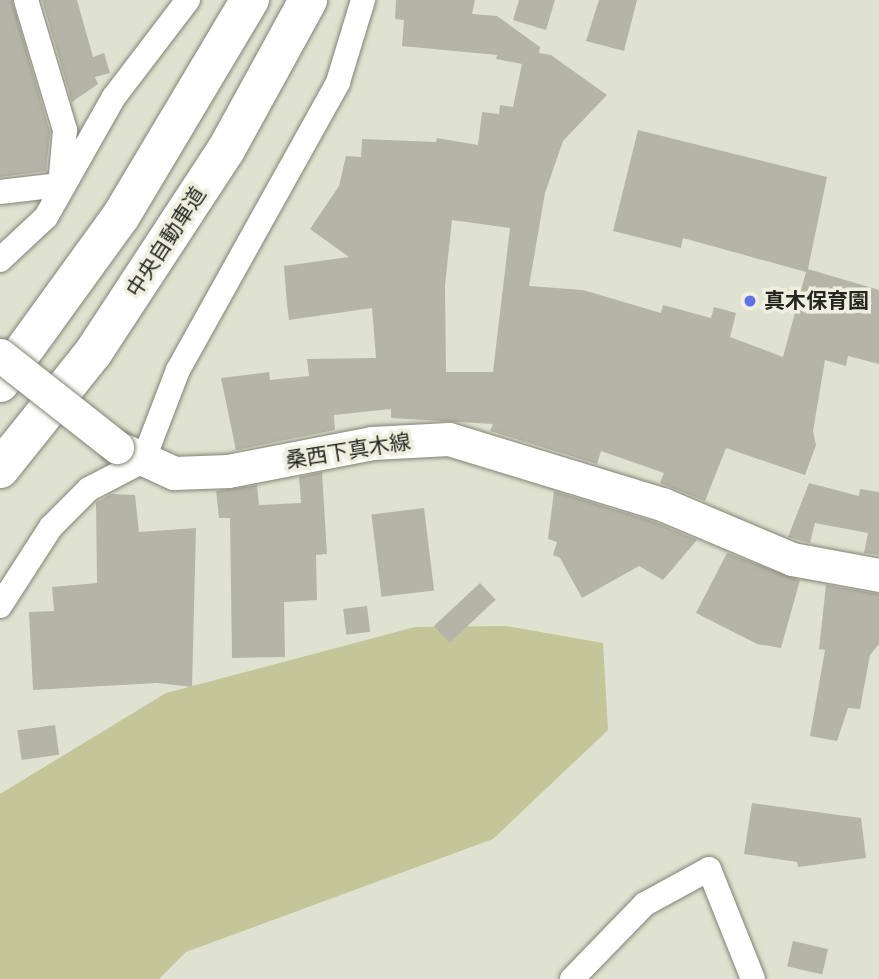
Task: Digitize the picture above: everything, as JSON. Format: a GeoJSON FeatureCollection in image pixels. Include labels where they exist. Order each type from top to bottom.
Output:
{"type":"FeatureCollection","features":[{"type":"Feature","properties":{"kind":"highway"},"geometry":{"type":"LineString","coordinates":[[0,383],[121,216],[250,0]]}},
{"type":"Feature","properties":{"kind":"highway","name":"中央自動車道"},"geometry":{"type":"LineString","coordinates":[[0,469],[93,353],[226,150],[308,0]]}},
{"type":"Feature","properties":{"kind":"main road","name":"桑西下真木線"},"geometry":{"type":"LineString","coordinates":[[0,355],[130,454],[174,473],[228,471],[372,443],[449,439],[662,504],[792,559],[879,575]]}},
{"type":"Feature","properties":{"kind":"street"},"geometry":{"type":"LineString","coordinates":[[26,0],[65,130],[60,189]]}},
{"type":"Feature","properties":{"kind":"street"},"geometry":{"type":"LineString","coordinates":[[0,260],[46,216],[114,97],[188,0]]}},
{"type":"Feature","properties":{"kind":"street"},"geometry":{"type":"LineString","coordinates":[[0,606],[51,527],[89,489],[130,454],[338,82],[363,0]]}},
{"type":"Feature","properties":{"kind":"street"},"geometry":{"type":"LineString","coordinates":[[0,192],[60,189]]}},
{"type":"Feature","properties":{"kind":"street"},"geometry":{"type":"LineString","coordinates":[[572,979],[645,904],[709,869],[753,979]]}},
{"type":"Feature","properties":{"kind":"green space"},"geometry":{"type":"Polygon","coordinates":[[[506,626],[603,643],[608,730],[493,839],[186,952],[159,979],[0,979],[0,794],[166,693],[415,627],[506,626]]]}},
{"type":"Feature","properties":{"kind":"building"},"geometry":{"type":"Polygon","coordinates":[[[0,0],[12,0],[50,132],[46,171],[0,177],[0,0]]]}},
{"type":"Feature","properties":{"kind":"building"},"geometry":{"type":"Polygon","coordinates":[[[42,0],[77,0],[93,57],[104,53],[110,73],[95,77],[98,84],[72,102],[42,0]]]}},
{"type":"Feature","properties":{"kind":"building"},"geometry":{"type":"Polygon","coordinates":[[[396,0],[475,0],[472,14],[497,16],[540,47],[539,53],[551,55],[607,95],[563,141],[545,193],[529,286],[583,290],[661,313],[663,305],[711,318],[714,307],[736,313],[730,337],[783,357],[806,272],[683,238],[681,248],[613,231],[638,130],[827,177],[808,269],[879,290],[879,364],[848,356],[846,366],[825,360],[813,431],[816,445],[805,475],[726,448],[705,501],[660,483],[664,473],[601,451],[597,464],[490,431],[493,424],[391,418],[391,409],[334,415],[335,430],[236,450],[221,378],[269,372],[270,380],[309,376],[307,359],[376,358],[372,308],[289,320],[284,266],[349,257],[310,229],[339,186],[346,156],[361,157],[362,139],[436,142],[437,138],[478,145],[482,112],[499,114],[500,105],[513,107],[522,64],[496,59],[497,55],[402,46],[404,20],[395,19],[396,0]],[[452,220],[445,286],[446,372],[493,372],[510,228],[452,220]]]}},
{"type":"Feature","properties":{"kind":"building"},"geometry":{"type":"Polygon","coordinates":[[[519,0],[555,0],[546,30],[513,20],[519,0]]]}},
{"type":"Feature","properties":{"kind":"building"},"geometry":{"type":"Polygon","coordinates":[[[599,0],[637,0],[624,51],[586,41],[599,0]]]}},
{"type":"Feature","properties":{"kind":"building"},"geometry":{"type":"Polygon","coordinates":[[[322,472],[327,554],[316,555],[317,600],[284,602],[285,657],[232,658],[230,518],[219,518],[216,491],[257,485],[259,505],[301,503],[299,477],[322,472]]]}},
{"type":"Feature","properties":{"kind":"building"},"geometry":{"type":"Polygon","coordinates":[[[809,483],[859,496],[860,489],[879,492],[879,555],[864,553],[868,533],[815,523],[810,543],[788,537],[809,483]]]}},
{"type":"Feature","properties":{"kind":"building"},"geometry":{"type":"Polygon","coordinates":[[[554,491],[655,522],[697,540],[663,580],[639,566],[582,598],[560,558],[553,555],[557,542],[548,539],[554,491]]]}},
{"type":"Feature","properties":{"kind":"building"},"geometry":{"type":"Polygon","coordinates":[[[111,494],[135,495],[139,532],[196,528],[192,687],[157,683],[33,690],[29,612],[54,611],[52,587],[97,583],[96,503],[111,494]]]}},
{"type":"Feature","properties":{"kind":"building"},"geometry":{"type":"Polygon","coordinates":[[[424,508],[434,590],[382,597],[371,514],[424,508]]]}},
{"type":"Feature","properties":{"kind":"building"},"geometry":{"type":"Polygon","coordinates":[[[727,553],[800,580],[781,648],[757,644],[696,613],[727,553]]]}},
{"type":"Feature","properties":{"kind":"building"},"geometry":{"type":"Polygon","coordinates":[[[480,583],[496,600],[450,643],[434,626],[480,583]]]}},
{"type":"Feature","properties":{"kind":"building"},"geometry":{"type":"Polygon","coordinates":[[[826,585],[879,594],[879,644],[870,655],[860,709],[848,708],[837,741],[810,736],[825,650],[819,649],[826,585]]]}},
{"type":"Feature","properties":{"kind":"building"},"geometry":{"type":"Polygon","coordinates":[[[367,606],[370,632],[346,635],[343,609],[367,606]]]}},
{"type":"Feature","properties":{"kind":"building"},"geometry":{"type":"Polygon","coordinates":[[[55,725],[59,755],[22,760],[17,730],[55,725]]]}},
{"type":"Feature","properties":{"kind":"building"},"geometry":{"type":"Polygon","coordinates":[[[752,803],[861,818],[866,858],[798,867],[797,862],[744,854],[752,803]]]}},
{"type":"Feature","properties":{"kind":"building"},"geometry":{"type":"Polygon","coordinates":[[[793,941],[828,949],[822,974],[787,966],[793,941]]]}},
{"type":"Feature","properties":{"kind":"place","name":"真木保育園"},"geometry":{"type":"Point","coordinates":[750,301]}}]}
